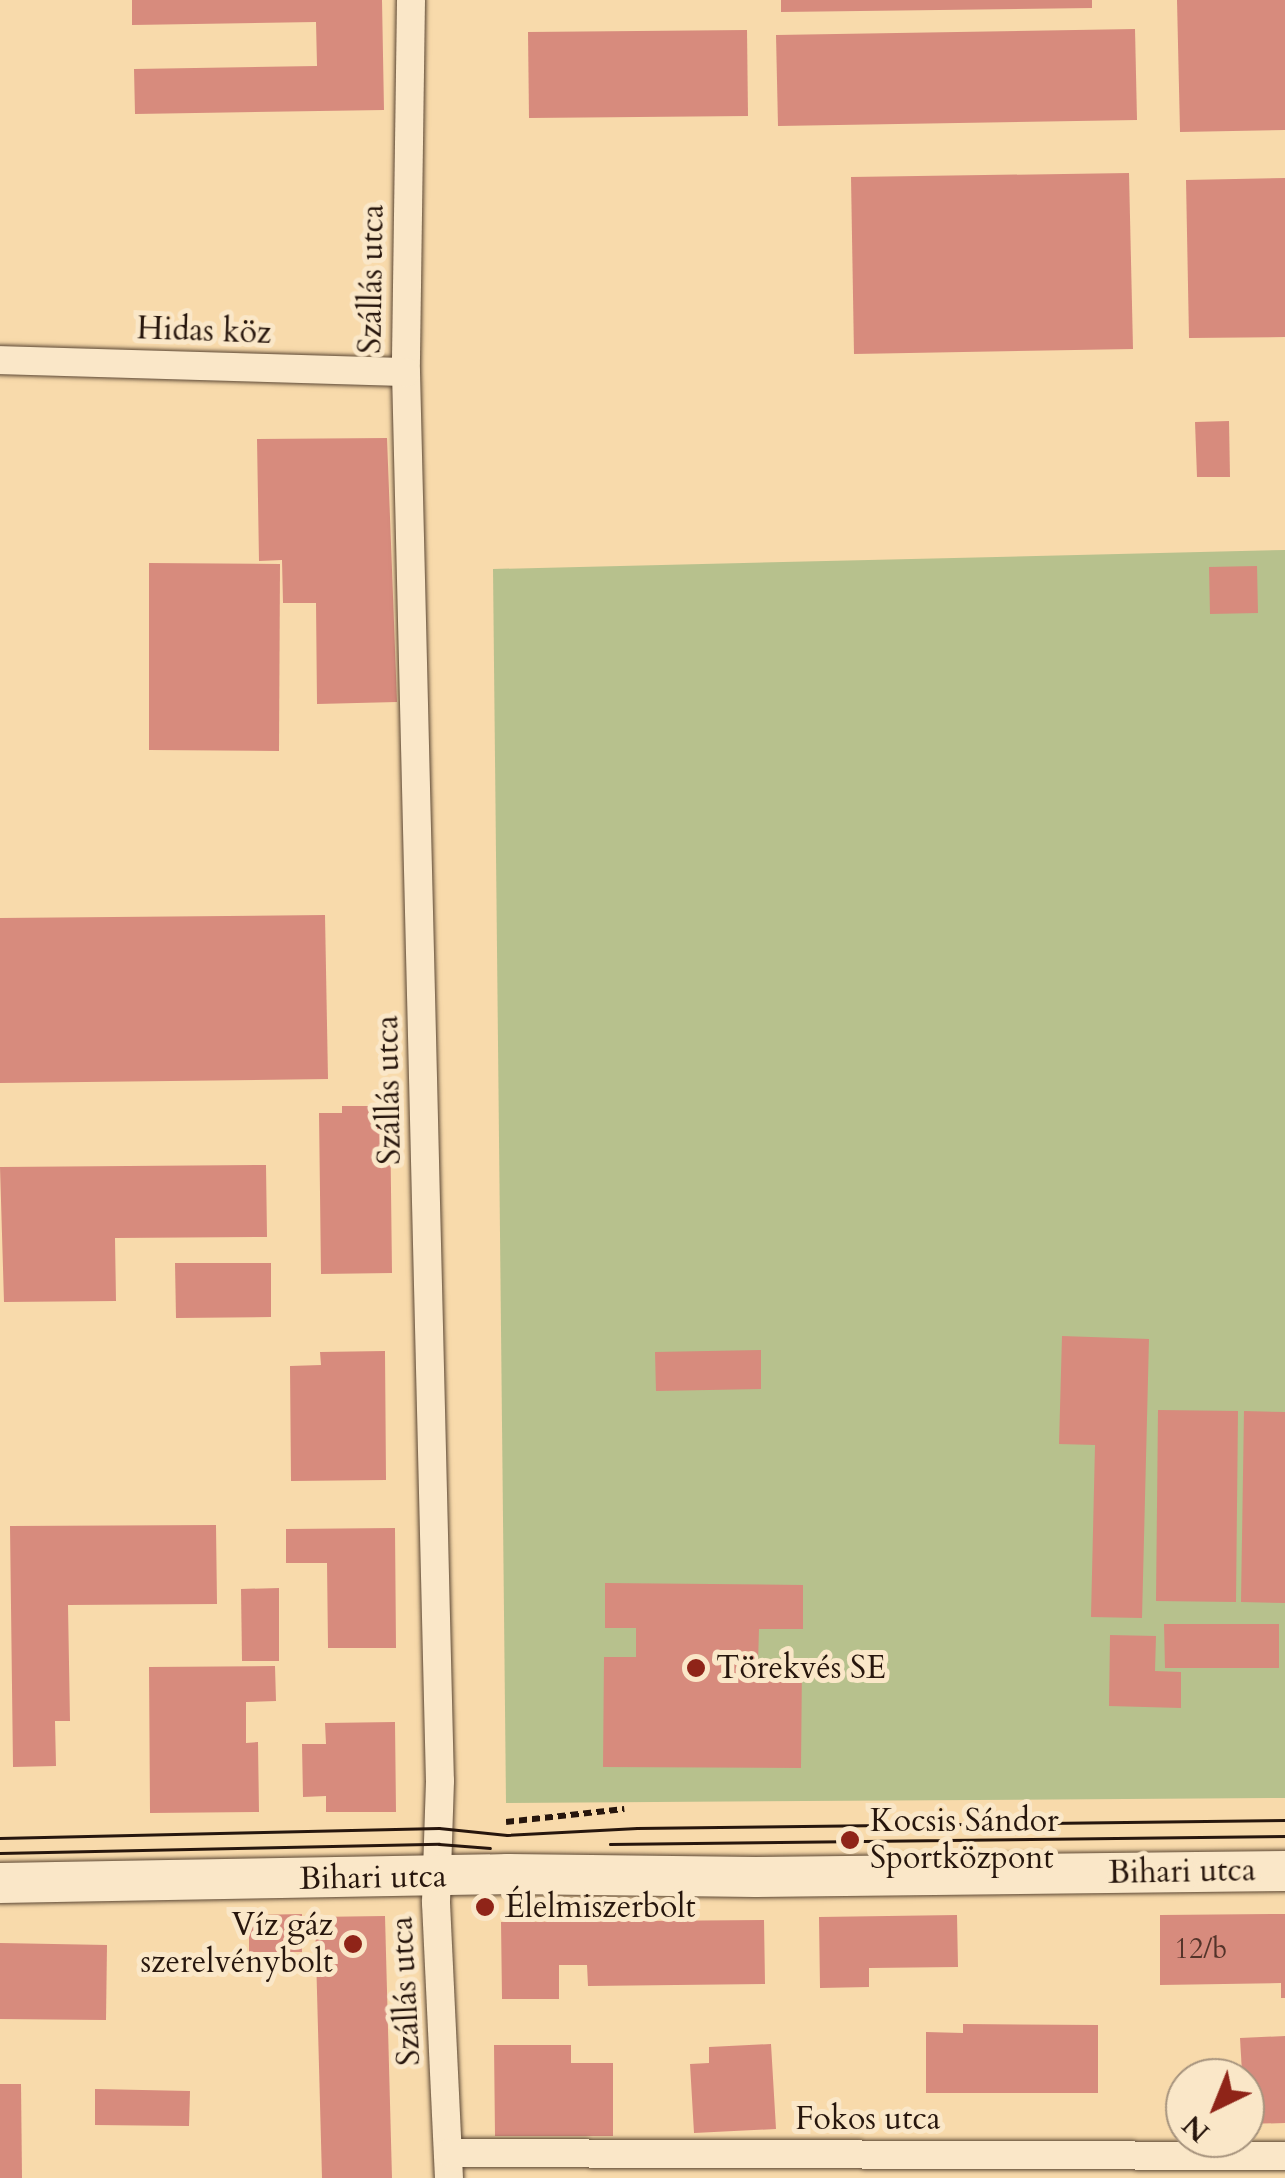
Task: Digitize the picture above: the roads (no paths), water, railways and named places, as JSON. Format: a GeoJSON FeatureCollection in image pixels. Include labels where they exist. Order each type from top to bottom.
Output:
{"type":"FeatureCollection","features":[{"type":"Feature","properties":{"kind":"street","name":"Szállás utca"},"geometry":{"type":"LineString","coordinates":[[411,0],[406,372],[440,1781],[436,1878],[449,2166]]}},
{"type":"Feature","properties":{"kind":"street","name":"Hidas köz"},"geometry":{"type":"LineString","coordinates":[[0,360],[406,372]]}},
{"type":"Feature","properties":{"kind":"street","name":"Bihari utca"},"geometry":{"type":"LineString","coordinates":[[0,1884],[1285,1870]]}},
{"type":"Feature","properties":{"kind":"street","name":"Fokos utca"},"geometry":{"type":"LineString","coordinates":[[449,2166],[1285,2156]]}},
{"type":"Feature","properties":{"kind":"tram line"},"geometry":{"type":"LineString","coordinates":[[0,1838],[439,1828],[507,1835],[637,1828],[1285,1820]]}},
{"type":"Feature","properties":{"kind":"tram line"},"geometry":{"type":"LineString","coordinates":[[610,1844],[1285,1836]]}},
{"type":"Feature","properties":{"kind":"tram line"},"geometry":{"type":"LineString","coordinates":[[0,1853],[439,1844],[490,1848]]}},
{"type":"Feature","properties":{"kind":"place","name":"Törekvés SE"},"geometry":{"type":"Point","coordinates":[696,1668]}},
{"type":"Feature","properties":{"kind":"place","name":"Kocsis Sándor Sportközpont"},"geometry":{"type":"Point","coordinates":[850,1840]}},
{"type":"Feature","properties":{"kind":"place","name":"Élelmiszerbolt"},"geometry":{"type":"Point","coordinates":[485,1907]}},
{"type":"Feature","properties":{"kind":"place","name":"Víz gáz szerelvénybolt"},"geometry":{"type":"Point","coordinates":[353,1944]}}]}
